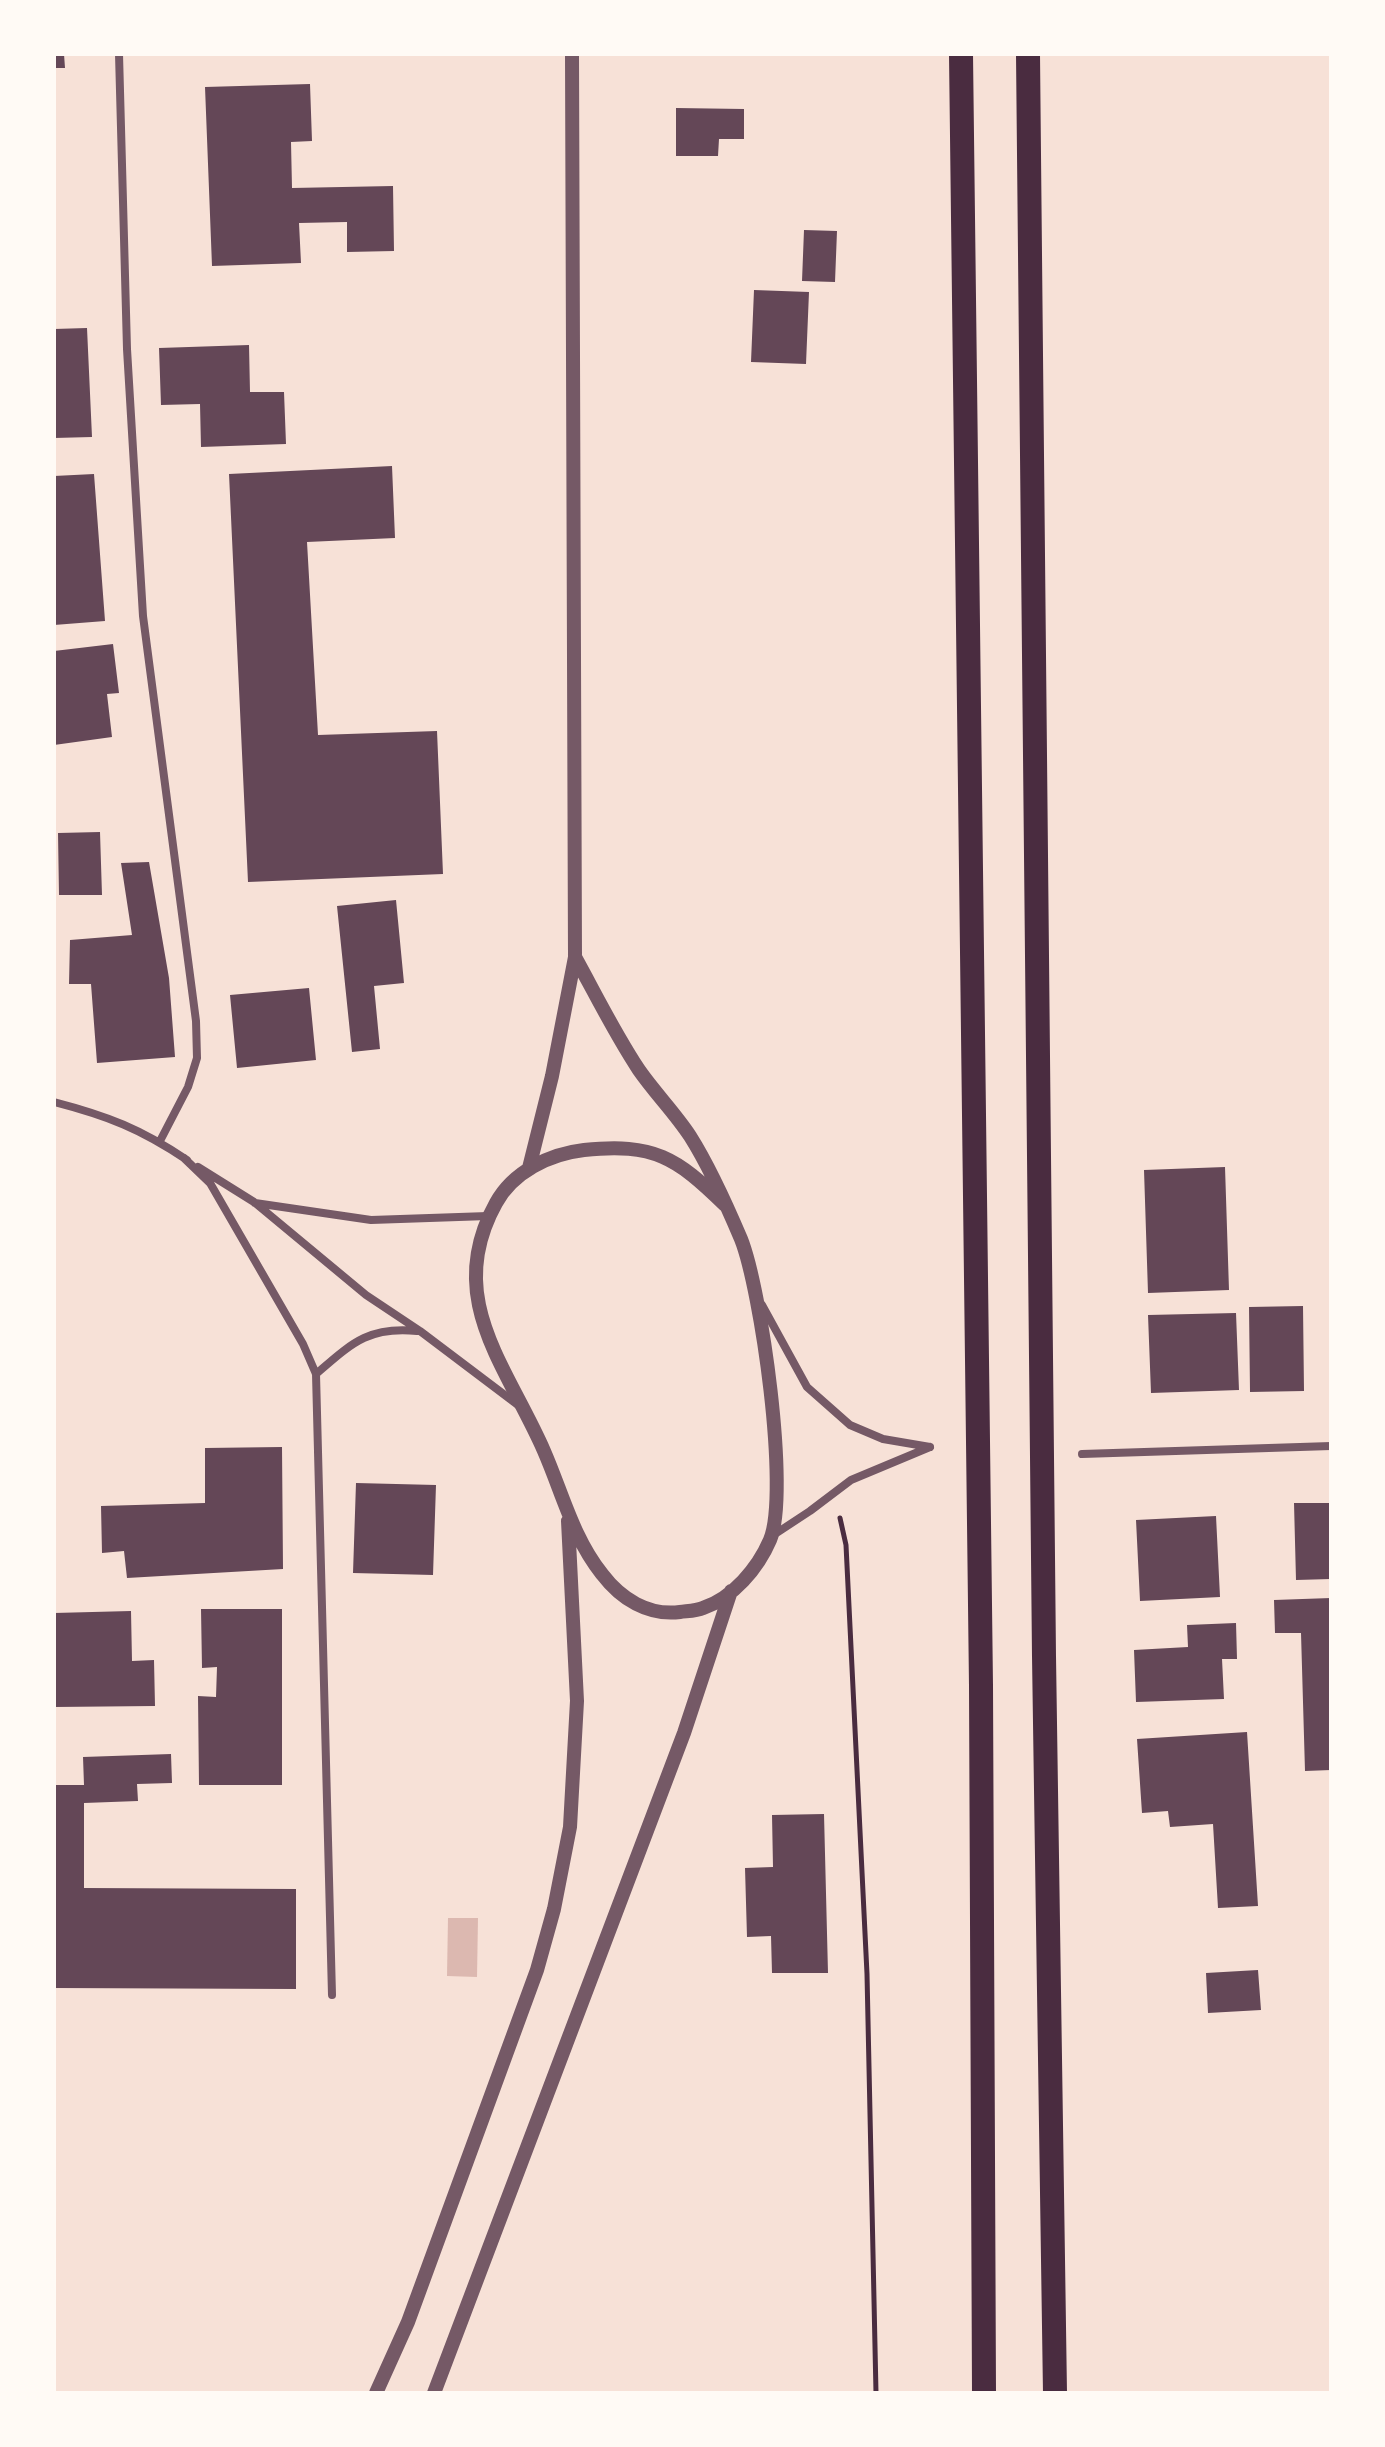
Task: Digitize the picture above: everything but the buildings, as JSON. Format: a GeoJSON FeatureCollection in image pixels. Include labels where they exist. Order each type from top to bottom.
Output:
{"type":"FeatureCollection","features":[{"type":"Feature","properties":{"kind":"highway"},"geometry":{"type":"LineString","coordinates":[[961,54],[981,1685],[984,2393]]}},
{"type":"Feature","properties":{"kind":"highway"},"geometry":{"type":"LineString","coordinates":[[1028,54],[1044,1656],[1055,2393]]}},
{"type":"Feature","properties":{"kind":"street"},"geometry":{"type":"LineString","coordinates":[[119,54],[127,349],[143,616],[197,1045],[197,1058],[188,1087],[160,1141]]}},
{"type":"Feature","properties":{"kind":"street"},"geometry":{"type":"LineString","coordinates":[[529,1168],[552,1076],[575,957],[572,54]]}},
{"type":"Feature","properties":{"kind":"street"},"geometry":{"type":"LineString","coordinates":[[575,957],[639,1069],[691,1137],[725,1205],[742,1242],[758,1298],[774,1437],[777,1495],[772,1537],[754,1570],[731,1591],[703,1608],[668,1613],[645,1610],[626,1598],[602,1574],[568,1516],[545,1453],[497,1358],[481,1318],[474,1284],[476,1250],[488,1216],[504,1189],[529,1168],[566,1152],[636,1148],[670,1159],[698,1179],[725,1205]]}},
{"type":"Feature","properties":{"kind":"street"},"geometry":{"type":"LineString","coordinates":[[54,1102],[102,1114],[160,1141],[254,1202],[366,1295],[420,1331],[525,1410]]}},
{"type":"Feature","properties":{"kind":"street"},"geometry":{"type":"LineString","coordinates":[[184,1158],[210,1183],[303,1344],[316,1374],[332,1995]]}},
{"type":"Feature","properties":{"kind":"street"},"geometry":{"type":"LineString","coordinates":[[254,1202],[371,1220],[488,1216]]}},
{"type":"Feature","properties":{"kind":"street"},"geometry":{"type":"LineString","coordinates":[[758,1298],[807,1387],[828,1406],[850,1425],[883,1439],[930,1447],[864,1473],[772,1537]]}},
{"type":"Feature","properties":{"kind":"street"},"geometry":{"type":"LineString","coordinates":[[316,1374],[357,1339],[396,1328],[420,1331]]}},
{"type":"Feature","properties":{"kind":"street"},"geometry":{"type":"LineString","coordinates":[[1082,1454],[1331,1446]]}},
{"type":"Feature","properties":{"kind":"street"},"geometry":{"type":"LineString","coordinates":[[376,2393],[408,2322],[537,1970],[554,1909],[570,1827],[577,1701],[568,1516]]}},
{"type":"Feature","properties":{"kind":"street"},"geometry":{"type":"LineString","coordinates":[[434,2393],[684,1733],[731,1591]]}},
{"type":"Feature","properties":{"kind":"path"},"geometry":{"type":"LineString","coordinates":[[833,1493],[846,1545],[865,1943],[876,2393]]}},
{"type":"Feature","properties":{"kind":"shaded area"},"geometry":{"type":"Polygon","coordinates":[[[448,1918],[478,1918],[477,1977],[447,1976],[448,1918]]]}}]}
